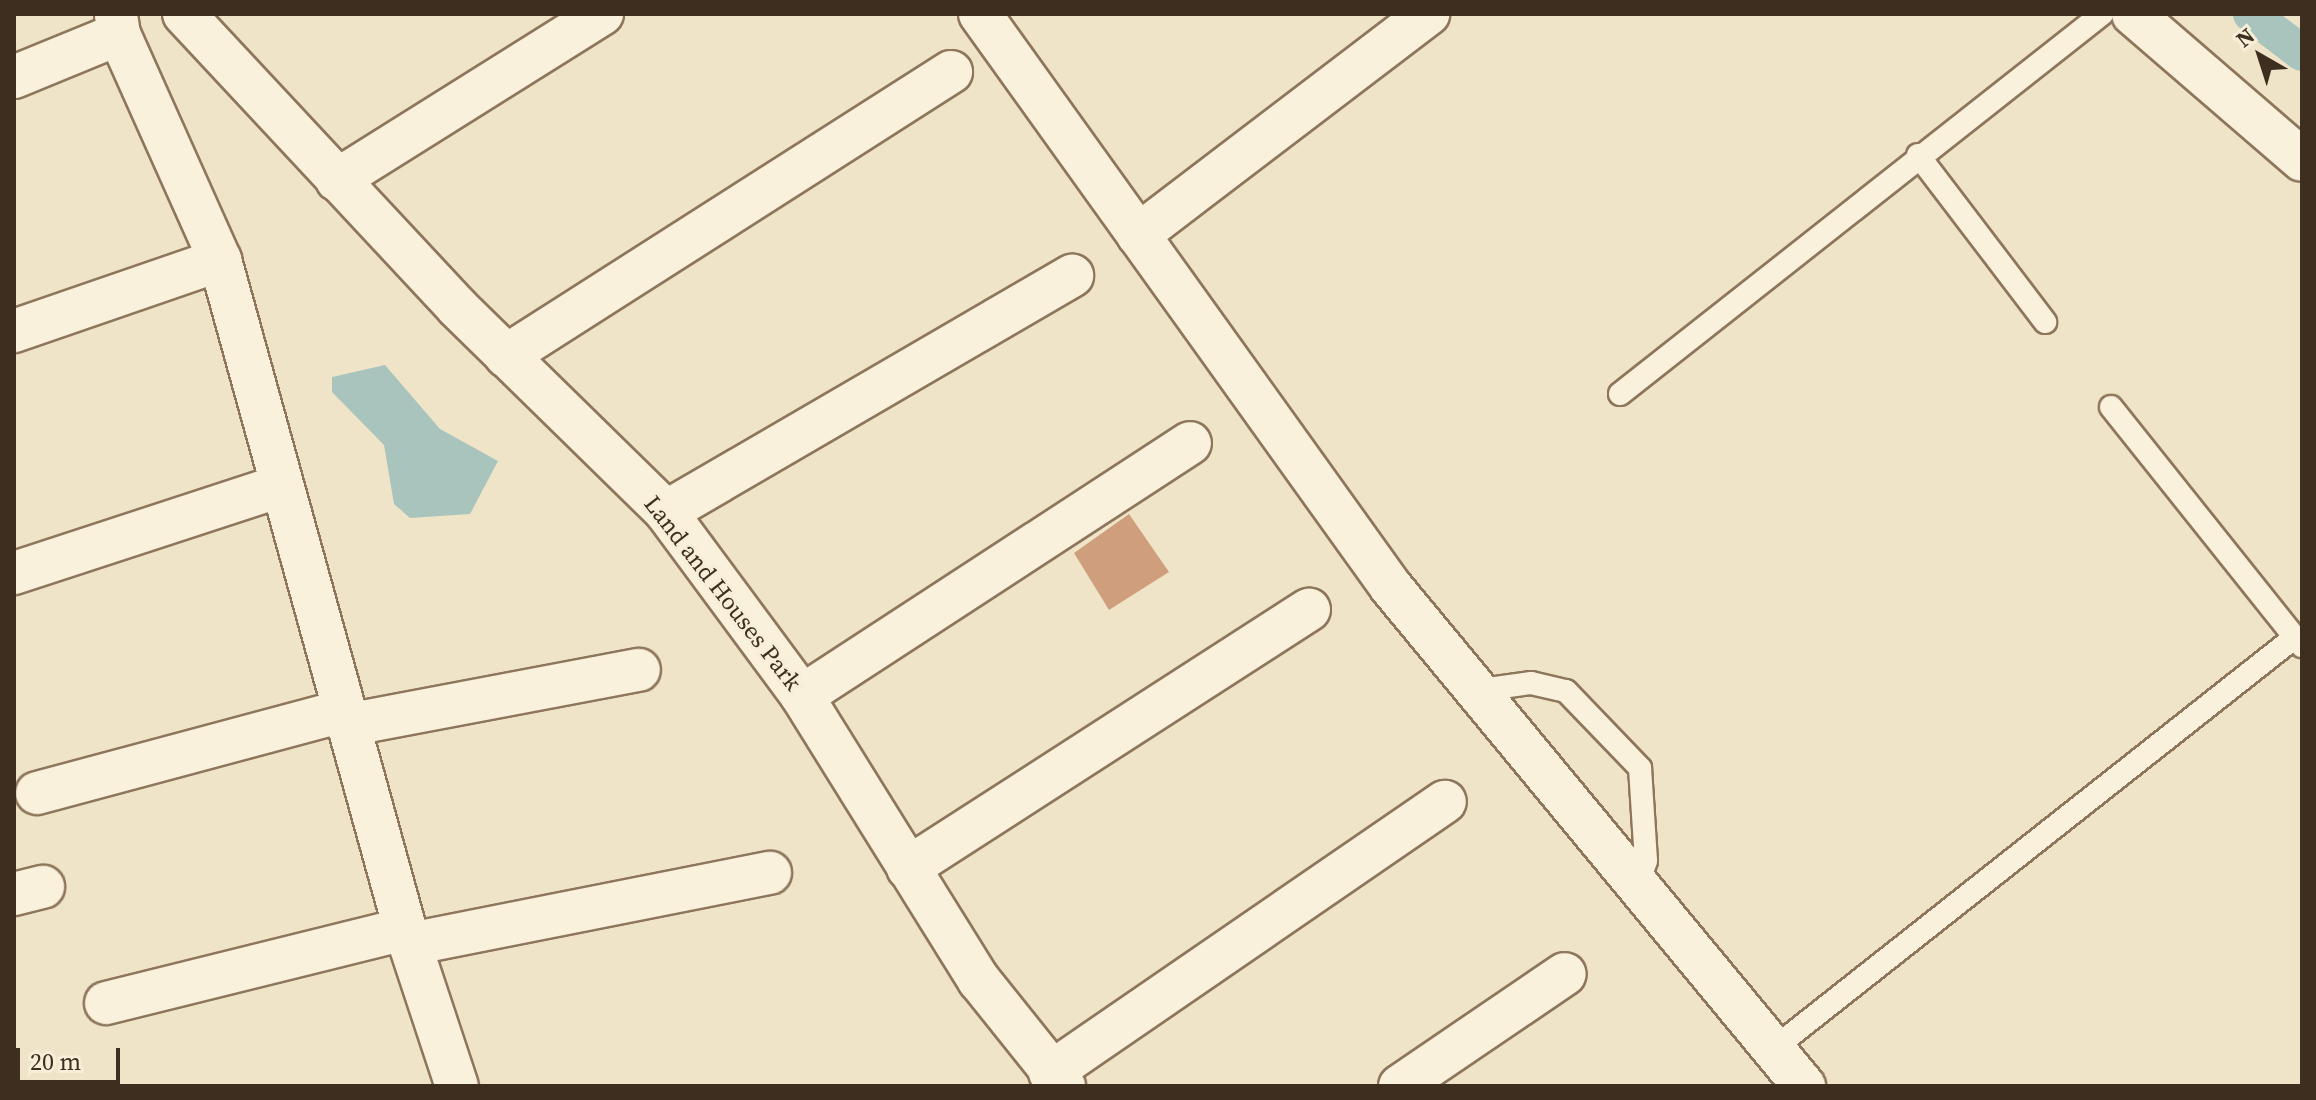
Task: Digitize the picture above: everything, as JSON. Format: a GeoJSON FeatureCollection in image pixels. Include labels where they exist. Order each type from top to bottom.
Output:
{"type":"FeatureCollection","features":[{"type":"Feature","properties":{"kind":"street","name":"Land and Houses Park"},"geometry":{"type":"LineString","coordinates":[[184,14],[506,356],[666,512],[802,696],[908,868],[1057,1080]]}},
{"type":"Feature","properties":{"kind":"street"},"geometry":{"type":"LineString","coordinates":[[337,180],[602,14]]}},
{"type":"Feature","properties":{"kind":"street"},"geometry":{"type":"LineString","coordinates":[[980,14],[1473,691],[1804,1086]]}},
{"type":"Feature","properties":{"kind":"street"},"geometry":{"type":"LineString","coordinates":[[1138,235],[1428,14]]}},
{"type":"Feature","properties":{"kind":"street"},"geometry":{"type":"LineString","coordinates":[[2133,14],[2302,160]]}},
{"type":"Feature","properties":{"kind":"street"},"geometry":{"type":"LineString","coordinates":[[14,77],[118,24],[220,260],[345,718],[408,936],[457,1086]]}},
{"type":"Feature","properties":{"kind":"street"},"geometry":{"type":"LineString","coordinates":[[506,356],[951,72]]}},
{"type":"Feature","properties":{"kind":"street"},"geometry":{"type":"LineString","coordinates":[[14,331],[220,260]]}},
{"type":"Feature","properties":{"kind":"street"},"geometry":{"type":"LineString","coordinates":[[666,512],[1072,276]]}},
{"type":"Feature","properties":{"kind":"street"},"geometry":{"type":"LineString","coordinates":[[802,696],[1190,443]]}},
{"type":"Feature","properties":{"kind":"street"},"geometry":{"type":"LineString","coordinates":[[14,573],[280,486]]}},
{"type":"Feature","properties":{"kind":"street"},"geometry":{"type":"LineString","coordinates":[[908,868],[1309,610]]}},
{"type":"Feature","properties":{"kind":"street"},"geometry":{"type":"LineString","coordinates":[[37,793],[345,718],[639,670]]}},
{"type":"Feature","properties":{"kind":"street"},"geometry":{"type":"LineString","coordinates":[[1057,1080],[1445,802]]}},
{"type":"Feature","properties":{"kind":"street"},"geometry":{"type":"LineString","coordinates":[[106,1003],[408,936],[770,873]]}},
{"type":"Feature","properties":{"kind":"street"},"geometry":{"type":"LineString","coordinates":[[1400,1086],[1565,974]]}},
{"type":"Feature","properties":{"kind":"lane"},"geometry":{"type":"LineString","coordinates":[[1620,394],[1918,155],[2102,14]]}},
{"type":"Feature","properties":{"kind":"lane"},"geometry":{"type":"LineString","coordinates":[[1918,155],[2045,322]]}},
{"type":"Feature","properties":{"kind":"lane"},"geometry":{"type":"LineString","coordinates":[[1773,1049],[2299,642],[2111,407]]}},
{"type":"Feature","properties":{"kind":"lane"},"geometry":{"type":"LineString","coordinates":[[1473,691],[1531,683],[1566,691],[1640,768],[1646,861],[1636,888]]}},
{"type":"Feature","properties":{"kind":"water"},"geometry":{"type":"Polygon","coordinates":[[[385,365],[440,429],[498,461],[470,514],[410,518],[394,504],[384,445],[332,392],[332,377],[385,365]]]}},
{"type":"Feature","properties":{"kind":"building"},"geometry":{"type":"Polygon","coordinates":[[[1129,514],[1169,572],[1109,610],[1074,553],[1129,514]]]}},
{"type":"Feature","properties":{"kind":"waterway"},"geometry":{"type":"LineString","coordinates":[[2251,14],[2302,53]]}}]}
